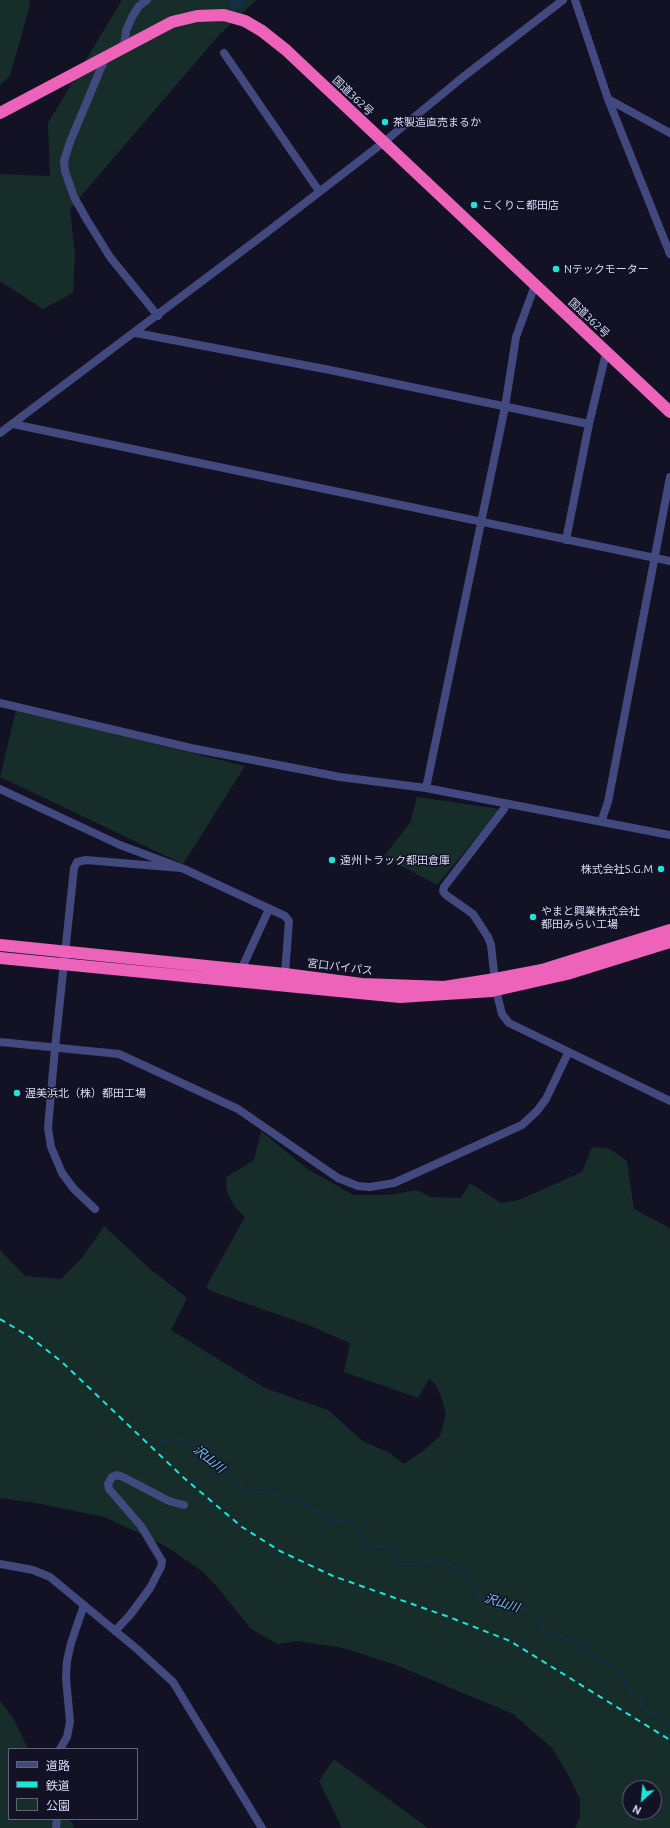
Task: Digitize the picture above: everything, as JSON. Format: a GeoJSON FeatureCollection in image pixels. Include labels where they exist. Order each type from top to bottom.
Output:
{"type":"FeatureCollection","features":[{"type":"Feature","properties":{"kind":"highway","name":"国道362号"},"geometry":{"type":"LineString","coordinates":[[0,112],[172,22],[197,16],[224,15],[245,21],[262,30],[286,50],[670,412]]}},
{"type":"Feature","properties":{"kind":"highway","name":"宮口バイパス"},"geometry":{"type":"LineString","coordinates":[[0,946],[285,974],[368,984],[444,987],[496,985],[670,930]]}},
{"type":"Feature","properties":{"kind":"highway","name":"宮口バイパス"},"geometry":{"type":"LineString","coordinates":[[0,958],[400,997],[443,996],[496,985],[567,974],[670,942]]}},
{"type":"Feature","properties":{"kind":"street"},"geometry":{"type":"LineString","coordinates":[[124,46],[126,31],[132,17],[139,6],[147,0]]}},
{"type":"Feature","properties":{"kind":"street"},"geometry":{"type":"LineString","coordinates":[[0,433],[136,333],[384,142],[463,77],[563,0]]}},
{"type":"Feature","properties":{"kind":"street"},"geometry":{"type":"LineString","coordinates":[[575,0],[608,99],[670,254]]}},
{"type":"Feature","properties":{"kind":"street"},"geometry":{"type":"LineString","coordinates":[[224,53],[319,191]]}},
{"type":"Feature","properties":{"kind":"street"},"geometry":{"type":"LineString","coordinates":[[106,56],[70,142],[64,161],[65,171],[74,198],[110,257],[158,316]]}},
{"type":"Feature","properties":{"kind":"street"},"geometry":{"type":"LineString","coordinates":[[608,99],[670,133]]}},
{"type":"Feature","properties":{"kind":"street"},"geometry":{"type":"LineString","coordinates":[[266,233],[270,242]]}},
{"type":"Feature","properties":{"kind":"street"},"geometry":{"type":"LineString","coordinates":[[426,788],[505,407],[516,337],[535,285]]}},
{"type":"Feature","properties":{"kind":"street"},"geometry":{"type":"LineString","coordinates":[[136,333],[330,370],[588,424]]}},
{"type":"Feature","properties":{"kind":"street"},"geometry":{"type":"LineString","coordinates":[[566,540],[588,424],[606,353]]}},
{"type":"Feature","properties":{"kind":"street"},"geometry":{"type":"LineString","coordinates":[[13,424],[670,561]]}},
{"type":"Feature","properties":{"kind":"street"},"geometry":{"type":"LineString","coordinates":[[601,822],[608,802],[653,558],[670,477]]}},
{"type":"Feature","properties":{"kind":"street"},"geometry":{"type":"LineString","coordinates":[[0,703],[191,748],[340,777],[426,788],[670,835]]}},
{"type":"Feature","properties":{"kind":"street"},"geometry":{"type":"LineString","coordinates":[[0,788],[120,845],[181,868],[285,916],[289,921],[285,974]]}},
{"type":"Feature","properties":{"kind":"street"},"geometry":{"type":"LineString","coordinates":[[506,804],[504,809],[444,887],[446,895],[473,914],[483,928],[491,945],[496,985],[502,1014],[509,1023],[670,1101]]}},
{"type":"Feature","properties":{"kind":"street"},"geometry":{"type":"LineString","coordinates":[[95,1209],[70,1184],[58,1164],[51,1147],[48,1119],[74,868],[77,862],[86,860],[181,868]]}},
{"type":"Feature","properties":{"kind":"street"},"geometry":{"type":"LineString","coordinates":[[242,970],[269,909]]}},
{"type":"Feature","properties":{"kind":"street"},"geometry":{"type":"LineString","coordinates":[[0,1042],[119,1054],[238,1109],[338,1178],[358,1186],[370,1187],[394,1183],[522,1125],[537,1111],[546,1099],[568,1052]]}},
{"type":"Feature","properties":{"kind":"street"},"geometry":{"type":"LineString","coordinates":[[115,1631],[130,1615],[150,1588],[161,1567],[162,1561],[141,1526],[109,1489],[108,1484],[112,1477],[117,1475],[169,1501],[184,1505]]}},
{"type":"Feature","properties":{"kind":"street"},"geometry":{"type":"LineString","coordinates":[[0,1564],[33,1570],[50,1576],[173,1682],[262,1828]]}},
{"type":"Feature","properties":{"kind":"street"},"geometry":{"type":"LineString","coordinates":[[61,1748],[67,1737],[70,1722],[66,1678],[67,1661],[71,1643],[84,1605]]}},
{"type":"Feature","properties":{"kind":"green space"},"geometry":{"type":"Polygon","coordinates":[[[0,0],[29,0],[30,5],[10,76],[0,85],[0,0]]]}},
{"type":"Feature","properties":{"kind":"green space"},"geometry":{"type":"Polygon","coordinates":[[[122,0],[256,0],[220,34],[70,209],[75,254],[73,293],[43,309],[0,281],[0,174],[50,176],[48,123],[122,0]]]}},
{"type":"Feature","properties":{"kind":"green space"},"geometry":{"type":"Polygon","coordinates":[[[16,710],[245,766],[183,864],[0,777],[16,710]]]}},
{"type":"Feature","properties":{"kind":"green space"},"geometry":{"type":"Polygon","coordinates":[[[417,797],[500,809],[437,885],[384,856],[410,823],[417,797]]]}},
{"type":"Feature","properties":{"kind":"green space"},"geometry":{"type":"Polygon","coordinates":[[[261,1131],[306,1168],[353,1195],[390,1195],[417,1190],[431,1197],[461,1198],[470,1183],[501,1203],[519,1200],[582,1172],[592,1147],[610,1149],[627,1161],[634,1209],[670,1228],[670,1828],[575,1828],[580,1817],[580,1800],[570,1778],[552,1748],[513,1714],[396,1665],[343,1648],[297,1641],[278,1644],[251,1629],[203,1572],[172,1550],[152,1539],[104,1517],[36,1503],[0,1498],[0,1250],[25,1276],[61,1279],[82,1258],[104,1226],[149,1268],[187,1298],[171,1330],[265,1388],[328,1410],[364,1442],[388,1452],[404,1464],[423,1451],[440,1436],[446,1414],[441,1396],[435,1384],[429,1379],[418,1398],[344,1372],[350,1343],[311,1326],[213,1292],[206,1287],[245,1217],[234,1206],[227,1192],[226,1177],[254,1160],[261,1131]]]}},
{"type":"Feature","properties":{"kind":"green space"},"geometry":{"type":"Polygon","coordinates":[[[0,1701],[13,1718],[28,1748],[8,1748],[8,1820],[70,1820],[74,1825],[73,1828],[0,1828],[0,1701]]]}},
{"type":"Feature","properties":{"kind":"green space"},"geometry":{"type":"Polygon","coordinates":[[[334,1759],[428,1828],[342,1828],[319,1781],[334,1759]]]}},
{"type":"Feature","properties":{"kind":"waterway"},"geometry":{"type":"LineString","coordinates":[[235,4],[239,0]]}},
{"type":"Feature","properties":{"kind":"waterway","name":"沢山川"},"geometry":{"type":"LineString","coordinates":[[159,1442],[171,1439],[181,1440],[195,1445],[206,1453],[217,1467],[246,1490],[253,1492],[270,1491],[283,1500],[297,1502],[312,1508],[329,1521],[343,1520],[351,1523],[371,1547],[383,1547],[388,1549],[402,1564],[414,1564],[437,1559],[457,1569],[464,1575],[479,1596],[486,1600],[523,1609],[532,1614],[546,1631],[579,1644],[602,1661],[615,1668],[620,1672],[630,1690],[639,1698],[645,1709],[670,1724]]}},
{"type":"Feature","properties":{"kind":"railway"},"geometry":{"type":"LineString","coordinates":[[0,1319],[30,1337],[62,1362],[184,1478],[242,1527],[280,1551],[333,1576],[449,1617],[510,1641],[670,1740]]}},
{"type":"Feature","properties":{"kind":"place","name":"茶製造直売まるか"},"geometry":{"type":"Point","coordinates":[385,122]}},
{"type":"Feature","properties":{"kind":"place","name":"こくりこ都田店"},"geometry":{"type":"Point","coordinates":[474,205]}},
{"type":"Feature","properties":{"kind":"place","name":"Nテックモーター"},"geometry":{"type":"Point","coordinates":[556,269]}},
{"type":"Feature","properties":{"kind":"place","name":"遠州トラック都田倉庫"},"geometry":{"type":"Point","coordinates":[332,860]}},
{"type":"Feature","properties":{"kind":"place","name":"株式会社S.G.M"},"geometry":{"type":"Point","coordinates":[661,869]}},
{"type":"Feature","properties":{"kind":"place","name":"やまと興業株式会社 都田みらい工場"},"geometry":{"type":"Point","coordinates":[533,917]}},
{"type":"Feature","properties":{"kind":"place","name":"渥美浜北（株）都田工場"},"geometry":{"type":"Point","coordinates":[17,1093]}}]}
